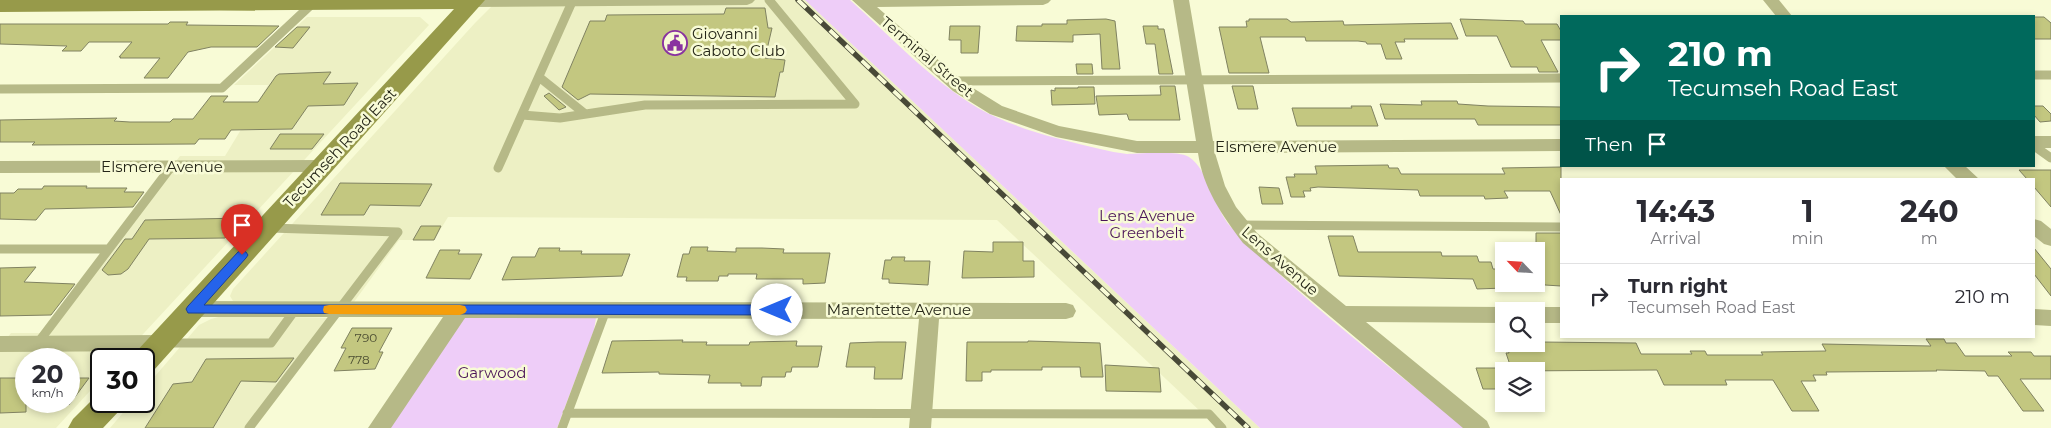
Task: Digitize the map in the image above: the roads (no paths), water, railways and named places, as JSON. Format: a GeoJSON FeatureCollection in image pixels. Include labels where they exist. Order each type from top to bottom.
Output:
{"type":"FeatureCollection","features":[{"type":"Feature","properties":{"kind":"main road","name":"Tecumseh Road East"},"geometry":{"type":"LineString","coordinates":[[155,351],[473,1]]}},
{"type":"Feature","properties":{"kind":"main road"},"geometry":{"type":"LineString","coordinates":[[85,428],[98,413]]}},
{"type":"Feature","properties":{"kind":"street"},"geometry":{"type":"LineString","coordinates":[[0,6],[747,0]]}},
{"type":"Feature","properties":{"kind":"street"},"geometry":{"type":"LineString","coordinates":[[862,2],[1043,0]]}},
{"type":"Feature","properties":{"kind":"street","name":"Lens Avenue"},"geometry":{"type":"LineString","coordinates":[[1180,0],[1206,147],[1216,186],[1228,212],[1250,238],[1479,428]]}},
{"type":"Feature","properties":{"kind":"street"},"geometry":{"type":"LineString","coordinates":[[1771,0],[1783,15]]}},
{"type":"Feature","properties":{"kind":"street","name":"Terminal Street"},"geometry":{"type":"LineString","coordinates":[[862,2],[952,81],[996,110]]}},
{"type":"Feature","properties":{"kind":"street","name":"Elsmere Avenue"},"geometry":{"type":"LineString","coordinates":[[996,110],[1056,131],[1137,147],[1560,145]]}},
{"type":"Feature","properties":{"kind":"street"},"geometry":{"type":"LineString","coordinates":[[2035,144],[2051,142]]}},
{"type":"Feature","properties":{"kind":"street","name":"Elsmere Avenue"},"geometry":{"type":"LineString","coordinates":[[0,167],[323,166]]}},
{"type":"Feature","properties":{"kind":"street"},"geometry":{"type":"LineString","coordinates":[[1954,167],[1969,178]]}},
{"type":"Feature","properties":{"kind":"street"},"geometry":{"type":"LineString","coordinates":[[2035,227],[2051,239]]}},
{"type":"Feature","properties":{"kind":"street","name":"Marentette Avenue"},"geometry":{"type":"LineString","coordinates":[[192,309],[1066,311]]}},
{"type":"Feature","properties":{"kind":"street"},"geometry":{"type":"LineString","coordinates":[[379,428],[459,310]]}},
{"type":"Feature","properties":{"kind":"street"},"geometry":{"type":"LineString","coordinates":[[921,421],[930,310]]}},
{"type":"Feature","properties":{"kind":"street"},"geometry":{"type":"LineString","coordinates":[[1342,314],[1495,315]]}},
{"type":"Feature","properties":{"kind":"street"},"geometry":{"type":"LineString","coordinates":[[1545,315],[1560,315]]}},
{"type":"Feature","properties":{"kind":"street"},"geometry":{"type":"LineString","coordinates":[[2035,318],[2051,318]]}},
{"type":"Feature","properties":{"kind":"street"},"geometry":{"type":"LineString","coordinates":[[0,344],[37,344],[90,348]]}},
{"type":"Feature","properties":{"kind":"lane"},"geometry":{"type":"LineString","coordinates":[[522,115],[560,118],[645,105],[855,104],[770,0]]}},
{"type":"Feature","properties":{"kind":"lane"},"geometry":{"type":"LineString","coordinates":[[498,168],[572,2]]}},
{"type":"Feature","properties":{"kind":"lane"},"geometry":{"type":"LineString","coordinates":[[0,89],[222,88],[312,4]]}},
{"type":"Feature","properties":{"kind":"lane"},"geometry":{"type":"LineString","coordinates":[[2035,75],[2051,75]]}},
{"type":"Feature","properties":{"kind":"lane"},"geometry":{"type":"LineString","coordinates":[[539,77],[584,113]]}},
{"type":"Feature","properties":{"kind":"lane"},"geometry":{"type":"LineString","coordinates":[[952,81],[1560,78]]}},
{"type":"Feature","properties":{"kind":"lane"},"geometry":{"type":"LineString","coordinates":[[2035,145],[2051,158]]}},
{"type":"Feature","properties":{"kind":"lane"},"geometry":{"type":"LineString","coordinates":[[37,344],[171,167]]}},
{"type":"Feature","properties":{"kind":"lane"},"geometry":{"type":"LineString","coordinates":[[1239,225],[1560,227]]}},
{"type":"Feature","properties":{"kind":"lane"},"geometry":{"type":"LineString","coordinates":[[249,428],[398,232],[267,228]]}},
{"type":"Feature","properties":{"kind":"lane"},"geometry":{"type":"LineString","coordinates":[[0,249],[109,248]]}},
{"type":"Feature","properties":{"kind":"lane"},"geometry":{"type":"LineString","coordinates":[[155,353],[272,343],[295,310]]}},
{"type":"Feature","properties":{"kind":"lane"},"geometry":{"type":"LineString","coordinates":[[562,428],[606,310]]}},
{"type":"Feature","properties":{"kind":"lane"},"geometry":{"type":"LineString","coordinates":[[567,413],[921,421],[1208,414],[1222,428]]}},
{"type":"Feature","properties":{"kind":"lane"},"geometry":{"type":"LineString","coordinates":[[85,428],[93,428]]}},
{"type":"Feature","properties":{"kind":"railway"},"geometry":{"type":"LineString","coordinates":[[798,0],[1248,428]]}},
{"type":"Feature","properties":{"kind":"place","name":"Giovanni Caboto Club"},"geometry":{"type":"Point","coordinates":[675,43]}},
{"type":"Feature","properties":{"kind":"park label","name":"Lens Avenue Greenbelt"},"geometry":{"type":"Point","coordinates":[1147,224]}},
{"type":"Feature","properties":{"kind":"park label","name":"Garwood"},"geometry":{"type":"Point","coordinates":[492,373]}}]}
